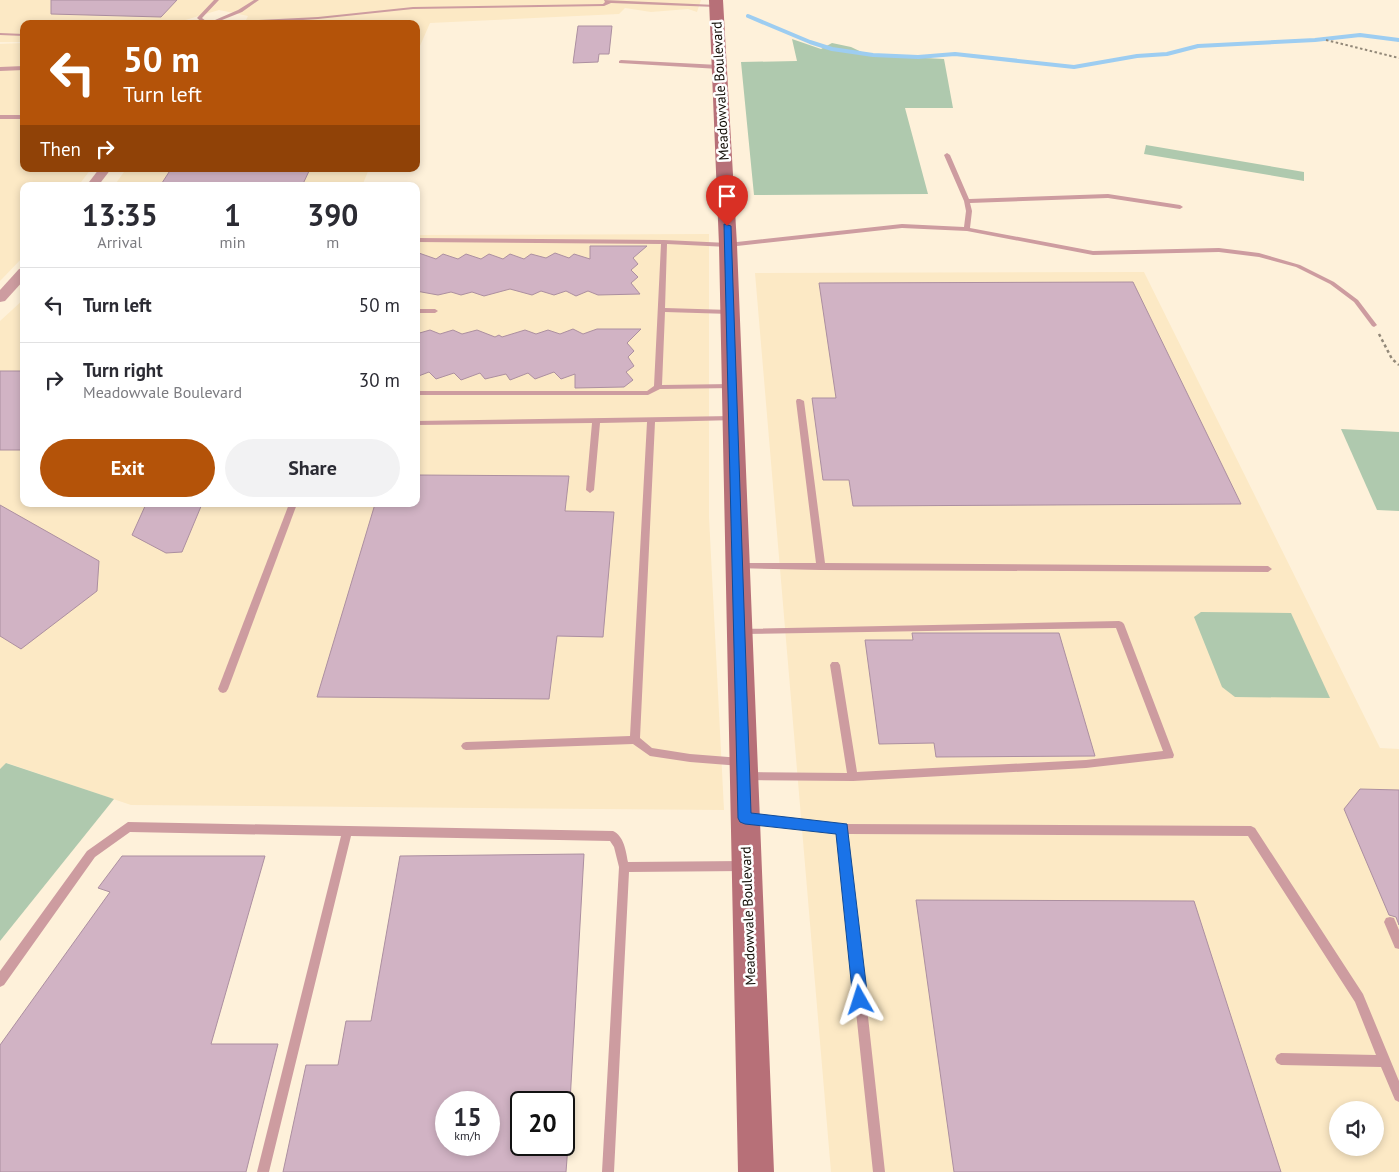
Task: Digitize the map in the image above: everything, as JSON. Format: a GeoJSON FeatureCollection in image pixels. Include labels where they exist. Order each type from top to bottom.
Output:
{"type":"FeatureCollection","features":[{"type":"Feature","properties":{"kind":"main road","name":"Meadowvale Boulevard"},"geometry":{"type":"LineString","coordinates":[[716,3],[728,245],[756,1172]]}},
{"type":"Feature","properties":{"kind":"street"},"geometry":{"type":"LineString","coordinates":[[95,182],[103,172]]}},
{"type":"Feature","properties":{"kind":"street"},"geometry":{"type":"LineString","coordinates":[[0,298],[20,276]]}},
{"type":"Feature","properties":{"kind":"lane"},"geometry":{"type":"LineString","coordinates":[[203,20],[200,18],[217,0]]}},
{"type":"Feature","properties":{"kind":"lane"},"geometry":{"type":"LineString","coordinates":[[219,20],[240,11],[257,0]]}},
{"type":"Feature","properties":{"kind":"lane"},"geometry":{"type":"LineString","coordinates":[[413,8],[415,0]]}},
{"type":"Feature","properties":{"kind":"lane"},"geometry":{"type":"LineString","coordinates":[[601,0],[716,3]]}},
{"type":"Feature","properties":{"kind":"lane"},"geometry":{"type":"LineString","coordinates":[[283,20],[413,8],[604,5],[612,0]]}},
{"type":"Feature","properties":{"kind":"lane"},"geometry":{"type":"LineString","coordinates":[[0,34],[20,35]]}},
{"type":"Feature","properties":{"kind":"lane"},"geometry":{"type":"LineString","coordinates":[[621,62],[719,67]]}},
{"type":"Feature","properties":{"kind":"lane"},"geometry":{"type":"LineString","coordinates":[[0,69],[20,68]]}},
{"type":"Feature","properties":{"kind":"lane"},"geometry":{"type":"LineString","coordinates":[[0,117],[20,116]]}},
{"type":"Feature","properties":{"kind":"lane"},"geometry":{"type":"LineString","coordinates":[[947,155],[967,202],[969,211],[966,230]]}},
{"type":"Feature","properties":{"kind":"lane"},"geometry":{"type":"LineString","coordinates":[[967,202],[1021,198],[1108,196],[1180,207]]}},
{"type":"Feature","properties":{"kind":"lane"},"geometry":{"type":"LineString","coordinates":[[420,240],[664,242],[728,245],[902,226],[966,230],[1093,253],[1219,250],[1259,255],[1298,266],[1332,282],[1356,301],[1374,325]]}},
{"type":"Feature","properties":{"kind":"lane"},"geometry":{"type":"LineString","coordinates":[[658,387],[664,242]]}},
{"type":"Feature","properties":{"kind":"lane"},"geometry":{"type":"LineString","coordinates":[[662,310],[730,312]]}},
{"type":"Feature","properties":{"kind":"lane"},"geometry":{"type":"LineString","coordinates":[[420,311],[435,311]]}},
{"type":"Feature","properties":{"kind":"lane"},"geometry":{"type":"LineString","coordinates":[[420,393],[648,393],[658,387],[732,386]]}},
{"type":"Feature","properties":{"kind":"lane"},"geometry":{"type":"LineString","coordinates":[[800,401],[821,567]]}},
{"type":"Feature","properties":{"kind":"lane"},"geometry":{"type":"LineString","coordinates":[[420,424],[733,418]]}},
{"type":"Feature","properties":{"kind":"lane"},"geometry":{"type":"LineString","coordinates":[[635,740],[651,419]]}},
{"type":"Feature","properties":{"kind":"lane"},"geometry":{"type":"LineString","coordinates":[[590,490],[596,420]]}},
{"type":"Feature","properties":{"kind":"lane"},"geometry":{"type":"LineString","coordinates":[[223,689],[292,507]]}},
{"type":"Feature","properties":{"kind":"lane"},"geometry":{"type":"LineString","coordinates":[[738,566],[1268,569]]}},
{"type":"Feature","properties":{"kind":"lane"},"geometry":{"type":"LineString","coordinates":[[466,746],[635,740],[650,752],[744,769],[853,777],[1086,764],[1169,755],[1119,624],[740,631]]}},
{"type":"Feature","properties":{"kind":"lane"},"geometry":{"type":"LineString","coordinates":[[836,665],[853,777]]}},
{"type":"Feature","properties":{"kind":"lane"},"geometry":{"type":"LineString","coordinates":[[745,818],[842,829],[1250,831],[1359,998],[1399,1096]]}},
{"type":"Feature","properties":{"kind":"lane"},"geometry":{"type":"LineString","coordinates":[[0,981],[91,854],[128,828],[613,836],[619,844],[624,868],[608,1172]]}},
{"type":"Feature","properties":{"kind":"lane"},"geometry":{"type":"LineString","coordinates":[[842,829],[879,1172]]}},
{"type":"Feature","properties":{"kind":"lane"},"geometry":{"type":"LineString","coordinates":[[262,1172],[347,831]]}},
{"type":"Feature","properties":{"kind":"lane"},"geometry":{"type":"LineString","coordinates":[[624,868],[747,866]]}},
{"type":"Feature","properties":{"kind":"lane"},"geometry":{"type":"LineString","coordinates":[[1390,922],[1399,944]]}},
{"type":"Feature","properties":{"kind":"lane"},"geometry":{"type":"LineString","coordinates":[[1281,1059],[1384,1062]]}},
{"type":"Feature","properties":{"kind":"path"},"geometry":{"type":"LineString","coordinates":[[1326,40],[1399,58]]}},
{"type":"Feature","properties":{"kind":"path"},"geometry":{"type":"LineString","coordinates":[[1374,325],[1392,359],[1399,365]]}},
{"type":"Feature","properties":{"kind":"shaded area"},"geometry":{"type":"Polygon","coordinates":[[[0,0],[701,0],[697,12],[688,9],[651,12],[625,8],[619,14],[430,23],[420,46],[420,20],[246,20],[248,16],[219,10],[185,20],[20,20],[20,42],[0,42],[0,0]]]}},
{"type":"Feature","properties":{"kind":"shaded area"},"geometry":{"type":"Polygon","coordinates":[[[20,43],[20,172],[89,172],[81,182],[20,182],[20,260],[0,281],[0,44],[20,43]]]}},
{"type":"Feature","properties":{"kind":"shaded area"},"geometry":{"type":"Polygon","coordinates":[[[124,172],[368,172],[364,182],[117,182],[124,172]]]}},
{"type":"Feature","properties":{"kind":"shaded area"},"geometry":{"type":"Polygon","coordinates":[[[709,234],[709,517],[724,810],[131,805],[7,763],[0,769],[0,321],[20,303],[20,507],[420,507],[420,235],[709,234]]]}},
{"type":"Feature","properties":{"kind":"shaded area"},"geometry":{"type":"Polygon","coordinates":[[[1144,272],[1380,748],[1399,749],[1399,1172],[831,1172],[755,273],[1144,272]]]}},
{"type":"Feature","properties":{"kind":"green space"},"geometry":{"type":"Polygon","coordinates":[[[792,39],[821,49],[832,43],[851,47],[868,55],[944,59],[953,108],[905,108],[928,194],[754,195],[741,62],[797,61],[792,39]]]}},
{"type":"Feature","properties":{"kind":"green space"},"geometry":{"type":"Polygon","coordinates":[[[1146,145],[1304,172],[1304,181],[1144,154],[1146,145]]]}},
{"type":"Feature","properties":{"kind":"green space"},"geometry":{"type":"Polygon","coordinates":[[[1341,429],[1399,432],[1399,511],[1377,510],[1341,429]]]}},
{"type":"Feature","properties":{"kind":"green space"},"geometry":{"type":"Polygon","coordinates":[[[1201,612],[1291,613],[1330,698],[1235,697],[1222,687],[1194,617],[1201,612]]]}},
{"type":"Feature","properties":{"kind":"green space"},"geometry":{"type":"Polygon","coordinates":[[[6,763],[114,799],[0,941],[0,769],[6,763]]]}},
{"type":"Feature","properties":{"kind":"building"},"geometry":{"type":"Polygon","coordinates":[[[51,0],[177,0],[161,17],[51,14],[51,0]]]}},
{"type":"Feature","properties":{"kind":"building"},"geometry":{"type":"Polygon","coordinates":[[[578,26],[612,26],[609,54],[599,54],[598,62],[573,63],[578,26]]]}},
{"type":"Feature","properties":{"kind":"building"},"geometry":{"type":"Polygon","coordinates":[[[169,172],[309,172],[304,182],[163,182],[169,172]]]}},
{"type":"Feature","properties":{"kind":"building"},"geometry":{"type":"Polygon","coordinates":[[[590,246],[647,246],[633,258],[638,264],[631,270],[638,277],[631,283],[640,294],[598,295],[588,291],[576,296],[566,291],[554,295],[541,291],[532,295],[510,289],[484,296],[472,292],[461,295],[451,292],[438,295],[420,292],[420,253],[436,259],[443,254],[458,259],[466,254],[481,259],[489,254],[503,259],[510,254],[524,259],[531,254],[546,258],[555,253],[569,258],[574,254],[590,259],[590,246]]]}},
{"type":"Feature","properties":{"kind":"building"},"geometry":{"type":"Polygon","coordinates":[[[1133,282],[1241,504],[853,506],[849,480],[823,480],[812,398],[836,398],[819,283],[1133,282]]]}},
{"type":"Feature","properties":{"kind":"building"},"geometry":{"type":"Polygon","coordinates":[[[573,329],[583,334],[597,329],[641,329],[627,343],[634,351],[628,357],[634,366],[626,372],[633,380],[624,387],[575,388],[575,374],[561,379],[554,372],[535,379],[528,373],[510,380],[506,374],[485,379],[480,373],[461,380],[454,373],[436,379],[429,372],[420,375],[420,333],[430,330],[440,334],[453,330],[462,334],[477,330],[495,337],[499,335],[502,337],[525,330],[536,334],[548,330],[560,334],[573,329]]]}},
{"type":"Feature","properties":{"kind":"building"},"geometry":{"type":"Polygon","coordinates":[[[0,371],[20,371],[20,450],[0,450],[0,371]]]}},
{"type":"Feature","properties":{"kind":"building"},"geometry":{"type":"Polygon","coordinates":[[[420,475],[569,476],[565,511],[614,512],[603,637],[557,636],[549,699],[317,697],[374,507],[420,507],[420,475]]]}},
{"type":"Feature","properties":{"kind":"building"},"geometry":{"type":"Polygon","coordinates":[[[0,505],[99,561],[97,591],[21,649],[0,636],[0,505]]]}},
{"type":"Feature","properties":{"kind":"building"},"geometry":{"type":"Polygon","coordinates":[[[145,507],[201,507],[182,552],[166,553],[132,535],[145,507]]]}},
{"type":"Feature","properties":{"kind":"building"},"geometry":{"type":"Polygon","coordinates":[[[912,633],[1059,633],[1095,756],[936,757],[934,743],[879,744],[865,640],[913,640],[912,633]]]}},
{"type":"Feature","properties":{"kind":"building"},"geometry":{"type":"Polygon","coordinates":[[[1360,789],[1399,790],[1399,925],[1396,917],[1389,915],[1344,809],[1360,789]]]}},
{"type":"Feature","properties":{"kind":"building"},"geometry":{"type":"Polygon","coordinates":[[[584,854],[571,1091],[510,1091],[510,1156],[567,1156],[566,1172],[283,1172],[306,1065],[338,1065],[346,1021],[371,1021],[400,856],[584,854]]]}},
{"type":"Feature","properties":{"kind":"building"},"geometry":{"type":"Polygon","coordinates":[[[122,856],[265,856],[211,1044],[278,1044],[246,1172],[0,1172],[0,1045],[110,892],[98,888],[122,856]]]}},
{"type":"Feature","properties":{"kind":"building"},"geometry":{"type":"Polygon","coordinates":[[[916,900],[1194,901],[1281,1172],[954,1172],[916,900]]]}},
{"type":"Feature","properties":{"kind":"waterway"},"geometry":{"type":"LineString","coordinates":[[748,16],[810,42],[832,49],[873,55],[918,57],[955,54],[1074,67],[1137,56],[1167,54],[1198,46],[1315,40],[1360,35],[1399,40]]}},
{"type":"Feature","properties":{"kind":"route"},"geometry":{"type":"LineString","coordinates":[[727,226],[745,818],[842,829],[860,1000]]}}]}
